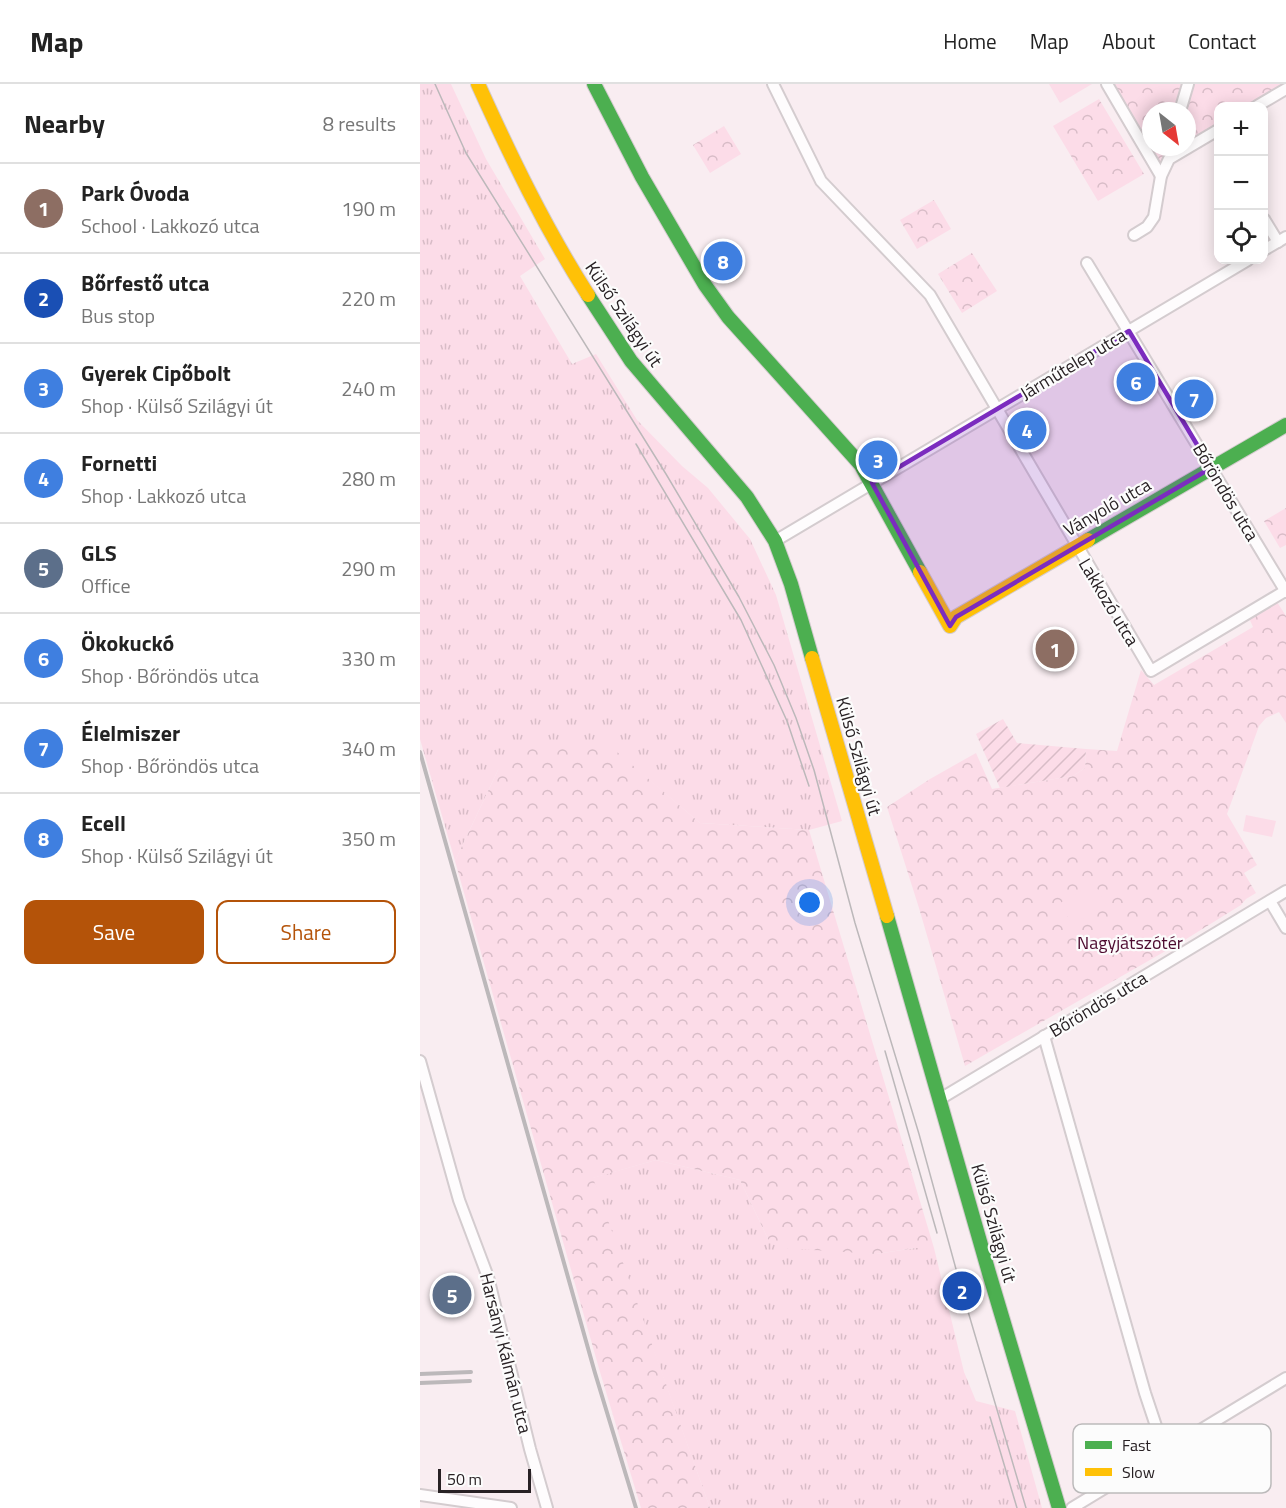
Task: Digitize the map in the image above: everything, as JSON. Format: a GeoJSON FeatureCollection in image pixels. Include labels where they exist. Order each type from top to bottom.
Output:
{"type":"FeatureCollection","features":[{"type":"Feature","properties":{"kind":"street","name":"Külső Szilágyi út"},"geometry":{"type":"LineString","coordinates":[[478,84],[515,167],[561,253],[612,333],[656,392],[747,497],[775,542],[791,584],[1059,1508]]}},
{"type":"Feature","properties":{"kind":"street"},"geometry":{"type":"LineString","coordinates":[[594,84],[642,177],[705,285],[728,317],[861,465],[872,483]]}},
{"type":"Feature","properties":{"kind":"street","name":"Lakkozó utca"},"geometry":{"type":"LineString","coordinates":[[773,84],[821,181],[930,295],[1151,671],[1286,592]]}},
{"type":"Feature","properties":{"kind":"street"},"geometry":{"type":"LineString","coordinates":[[1107,84],[1161,176]]}},
{"type":"Feature","properties":{"kind":"street"},"geometry":{"type":"LineString","coordinates":[[1183,102],[1188,84]]}},
{"type":"Feature","properties":{"kind":"street"},"geometry":{"type":"LineString","coordinates":[[1264,102],[1286,89]]}},
{"type":"Feature","properties":{"kind":"street"},"geometry":{"type":"LineString","coordinates":[[1168,159],[1214,136]]}},
{"type":"Feature","properties":{"kind":"street"},"geometry":{"type":"LineString","coordinates":[[1134,235],[1147,228],[1154,217],[1161,176],[1169,156]]}},
{"type":"Feature","properties":{"kind":"street"},"geometry":{"type":"LineString","coordinates":[[1268,224],[1282,239],[1268,247]]}},
{"type":"Feature","properties":{"kind":"street","name":"Bőröndös utca"},"geometry":{"type":"LineString","coordinates":[[1087,263],[1286,592]]}},
{"type":"Feature","properties":{"kind":"street","name":"Járműtelep utca"},"geometry":{"type":"LineString","coordinates":[[775,542],[1241,264]]}},
{"type":"Feature","properties":{"kind":"street","name":"Ványoló utca"},"geometry":{"type":"LineString","coordinates":[[872,483],[950,626],[956,617],[1286,425]]}},
{"type":"Feature","properties":{"kind":"street","name":"Bőröndös utca"},"geometry":{"type":"LineString","coordinates":[[940,1099],[1286,891]]}},
{"type":"Feature","properties":{"kind":"street"},"geometry":{"type":"LineString","coordinates":[[1270,901],[1286,928]]}},
{"type":"Feature","properties":{"kind":"street"},"geometry":{"type":"LineString","coordinates":[[1044,1036],[1155,1424]]}},
{"type":"Feature","properties":{"kind":"street","name":"Harsányi Kálmán utca"},"geometry":{"type":"LineString","coordinates":[[420,1061],[459,1200],[488,1277],[530,1449],[547,1508]]}},
{"type":"Feature","properties":{"kind":"street"},"geometry":{"type":"LineString","coordinates":[[1212,1424],[1286,1378]]}},
{"type":"Feature","properties":{"kind":"street"},"geometry":{"type":"LineString","coordinates":[[1072,1508],[1097,1493]]}},
{"type":"Feature","properties":{"kind":"street"},"geometry":{"type":"LineString","coordinates":[[420,1496],[511,1508]]}},
{"type":"Feature","properties":{"kind":"highlighted area"},"geometry":{"type":"Polygon","coordinates":[[[1129,331],[1211,468],[956,617],[950,626],[872,483],[1129,331]]]}},
{"type":"Feature","properties":{"kind":"green space"},"geometry":{"type":"Polygon","coordinates":[[[420,84],[451,84],[486,159],[545,259],[520,276],[572,364],[596,354],[637,420],[682,466],[708,488],[750,539],[776,595],[842,821],[809,830],[700,823],[609,746],[498,770],[455,861],[420,739],[420,84]]]}},
{"type":"Feature","properties":{"kind":"green space"},"geometry":{"type":"Polygon","coordinates":[[[1049,84],[1092,84],[1060,103],[1049,84]]]}},
{"type":"Feature","properties":{"kind":"green space"},"geometry":{"type":"Polygon","coordinates":[[[1107,84],[1286,84],[1262,102],[1214,102],[1214,132],[1196,143],[1196,102],[1142,102],[1142,144],[1107,84]]]}},
{"type":"Feature","properties":{"kind":"green space"},"geometry":{"type":"Polygon","coordinates":[[[1099,99],[1144,174],[1098,201],[1053,126],[1099,99]]]}},
{"type":"Feature","properties":{"kind":"green space"},"geometry":{"type":"Polygon","coordinates":[[[724,126],[741,154],[710,173],[693,145],[724,126]]]}},
{"type":"Feature","properties":{"kind":"green space"},"geometry":{"type":"Polygon","coordinates":[[[1149,156],[1174,156],[1169,159],[1161,176],[1149,156]]]}},
{"type":"Feature","properties":{"kind":"green space"},"geometry":{"type":"Polygon","coordinates":[[[934,200],[951,229],[917,249],[900,220],[934,200]]]}},
{"type":"Feature","properties":{"kind":"green space"},"geometry":{"type":"Polygon","coordinates":[[[972,253],[997,291],[962,313],[938,274],[972,253]]]}},
{"type":"Feature","properties":{"kind":"green space"},"geometry":{"type":"Polygon","coordinates":[[[1286,508],[1286,545],[1280,548],[1264,521],[1286,508]]]}},
{"type":"Feature","properties":{"kind":"green space","name":"Nagyjátszótér"},"geometry":{"type":"Polygon","coordinates":[[[1277,602],[1286,616],[1286,723],[1279,712],[1266,718],[1259,726],[1227,814],[1257,865],[1244,873],[1256,893],[1183,941],[965,1066],[887,807],[976,753],[992,789],[1073,776],[1085,768],[1086,749],[1117,751],[1141,670],[1154,685],[1253,627],[1249,618],[1277,602]]]}},
{"type":"Feature","properties":{"kind":"green space"},"geometry":{"type":"Polygon","coordinates":[[[1003,719],[1017,743],[1086,749],[1085,768],[1073,776],[1000,788],[976,734],[1003,719]]]}},
{"type":"Feature","properties":{"kind":"green space"},"geometry":{"type":"Polygon","coordinates":[[[609,745],[700,823],[809,830],[934,1248],[915,1248],[876,1254],[781,1248],[768,1239],[740,1180],[656,1160],[593,1178],[710,1508],[641,1508],[600,1372],[455,861],[498,770],[525,746],[609,745]]]}},
{"type":"Feature","properties":{"kind":"green space"},"geometry":{"type":"Polygon","coordinates":[[[1246,815],[1276,821],[1272,837],[1243,831],[1246,815]]]}},
{"type":"Feature","properties":{"kind":"green space"},"geometry":{"type":"Polygon","coordinates":[[[1094,883],[1106,904],[1072,925],[1060,903],[1094,883]]]}},
{"type":"Feature","properties":{"kind":"green space"},"geometry":{"type":"Polygon","coordinates":[[[656,1160],[740,1180],[768,1239],[876,1254],[915,1248],[934,1248],[964,1372],[976,1401],[1015,1411],[1042,1508],[710,1508],[592,1178],[656,1160]]]}},
{"type":"Feature","properties":{"kind":"tram line"},"geometry":{"type":"LineString","coordinates":[[435,84],[466,153],[666,474],[739,597],[774,665],[796,718],[814,770],[855,923],[919,1134],[962,1291],[1026,1508]]}},
{"type":"Feature","properties":{"kind":"tram line"},"geometry":{"type":"LineString","coordinates":[[636,444],[741,620],[787,721],[809,786]]}},
{"type":"Feature","properties":{"kind":"tram line"},"geometry":{"type":"LineString","coordinates":[[885,1051],[937,1233]]}},
{"type":"Feature","properties":{"kind":"tram line"},"geometry":{"type":"LineString","coordinates":[[990,1417],[1017,1508]]}},
{"type":"Feature","properties":{"kind":"railway"},"geometry":{"type":"LineString","coordinates":[[420,752],[595,1373],[636,1508]]}},
{"type":"Feature","properties":{"kind":"railway"},"geometry":{"type":"LineString","coordinates":[[420,1374],[471,1372]]}},
{"type":"Feature","properties":{"kind":"railway"},"geometry":{"type":"LineString","coordinates":[[420,1383],[470,1381]]}},
{"type":"Feature","properties":{"kind":"traffic: fast"},"geometry":{"type":"LineString","coordinates":[[594,84],[642,177],[705,285],[728,317],[861,465],[920,572]]}},
{"type":"Feature","properties":{"kind":"traffic: fast"},"geometry":{"type":"LineString","coordinates":[[588,295],[631,361],[747,497],[775,541],[791,584],[812,658]]}},
{"type":"Feature","properties":{"kind":"traffic: fast"},"geometry":{"type":"LineString","coordinates":[[1088,540],[1286,425]]}},
{"type":"Feature","properties":{"kind":"traffic: fast"},"geometry":{"type":"LineString","coordinates":[[887,916],[1059,1508]]}},
{"type":"Feature","properties":{"kind":"traffic: slow"},"geometry":{"type":"LineString","coordinates":[[478,84],[529,192],[588,295]]}},
{"type":"Feature","properties":{"kind":"traffic: slow"},"geometry":{"type":"LineString","coordinates":[[920,572],[950,626],[956,617],[1088,540]]}},
{"type":"Feature","properties":{"kind":"traffic: slow"},"geometry":{"type":"LineString","coordinates":[[812,658],[887,916]]}},
{"type":"Feature","properties":{"kind":"place","name":"Ecell"},"geometry":{"type":"Point","coordinates":[723,261]}},
{"type":"Feature","properties":{"kind":"place","name":"Ökokuckó"},"geometry":{"type":"Point","coordinates":[1136,382]}},
{"type":"Feature","properties":{"kind":"place","name":"Élelmiszer"},"geometry":{"type":"Point","coordinates":[1194,399]}},
{"type":"Feature","properties":{"kind":"place","name":"Fornetti"},"geometry":{"type":"Point","coordinates":[1027,430]}},
{"type":"Feature","properties":{"kind":"place","name":"Gyerek Cipőbolt"},"geometry":{"type":"Point","coordinates":[878,460]}},
{"type":"Feature","properties":{"kind":"place","name":"Park Óvoda"},"geometry":{"type":"Point","coordinates":[1055,649]}},
{"type":"Feature","properties":{"kind":"place","name":"Bőrfestő utca"},"geometry":{"type":"Point","coordinates":[962,1291]}},
{"type":"Feature","properties":{"kind":"place","name":"GLS"},"geometry":{"type":"Point","coordinates":[452,1295]}}]}
